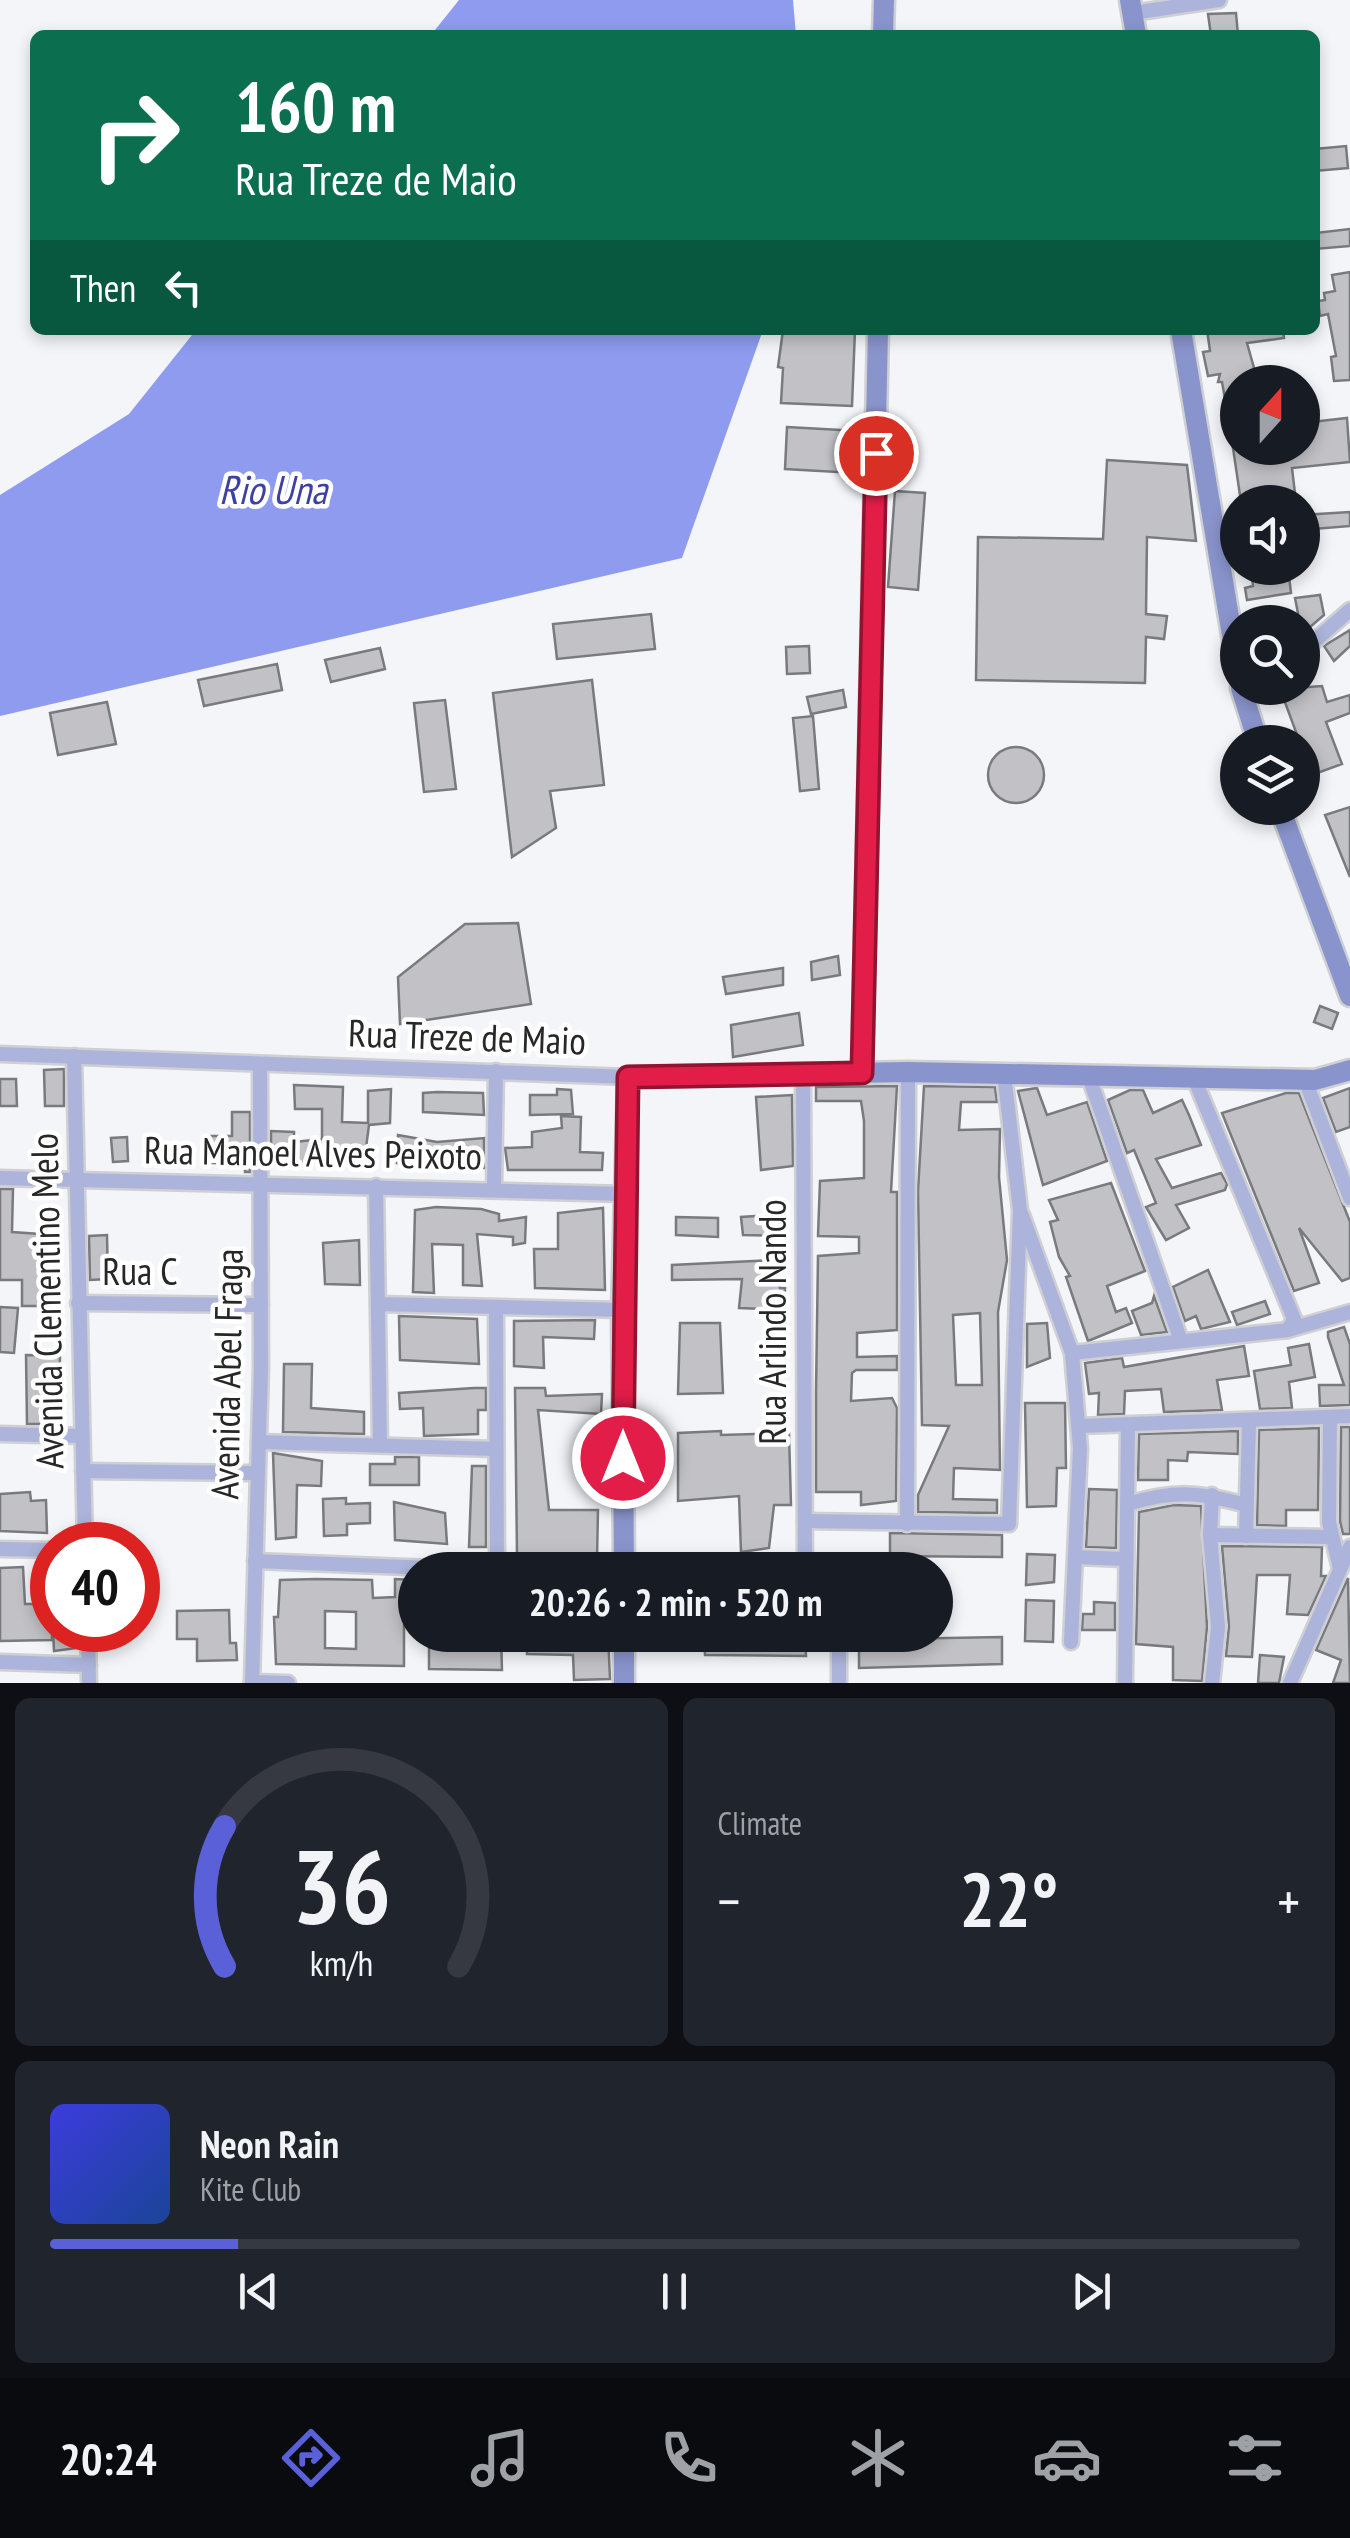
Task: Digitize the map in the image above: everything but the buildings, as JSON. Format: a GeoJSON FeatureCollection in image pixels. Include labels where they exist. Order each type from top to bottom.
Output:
{"type":"FeatureCollection","features":[{"type":"Feature","properties":{"kind":"street"},"geometry":{"type":"LineString","coordinates":[[883,30],[884,0]]}},
{"type":"Feature","properties":{"kind":"street"},"geometry":{"type":"LineString","coordinates":[[1133,16],[1220,0]]}},
{"type":"Feature","properties":{"kind":"street"},"geometry":{"type":"LineString","coordinates":[[862,1073],[878,335]]}},
{"type":"Feature","properties":{"kind":"street"},"geometry":{"type":"LineString","coordinates":[[1182,335],[1227,605]]}},
{"type":"Feature","properties":{"kind":"street"},"geometry":{"type":"LineString","coordinates":[[1320,636],[1350,610]]}},
{"type":"Feature","properties":{"kind":"street"},"geometry":{"type":"LineString","coordinates":[[1286,825],[1350,996]]}},
{"type":"Feature","properties":{"kind":"street","name":"Rua Treze de Maio"},"geometry":{"type":"LineString","coordinates":[[0,1054],[628,1077],[908,1072],[1306,1080],[1350,1070]]}},
{"type":"Feature","properties":{"kind":"street","name":"Avenida Clementino Melo"},"geometry":{"type":"LineString","coordinates":[[74,1056],[84,1522]]}},
{"type":"Feature","properties":{"kind":"street","name":"Avenida Abel Fraga"},"geometry":{"type":"LineString","coordinates":[[252,1682],[261,1305],[260,1066]]}},
{"type":"Feature","properties":{"kind":"street"},"geometry":{"type":"LineString","coordinates":[[494,1189],[496,1070]]}},
{"type":"Feature","properties":{"kind":"street"},"geometry":{"type":"LineString","coordinates":[[907,1524],[908,1072]]}},
{"type":"Feature","properties":{"kind":"street","name":"Rua Arlindo Nando"},"geometry":{"type":"LineString","coordinates":[[803,1073],[806,1552]]}},
{"type":"Feature","properties":{"kind":"street"},"geometry":{"type":"LineString","coordinates":[[806,1522],[1010,1524],[1020,1210],[1004,1074]]}},
{"type":"Feature","properties":{"kind":"street"},"geometry":{"type":"LineString","coordinates":[[1088,1074],[1181,1341]]}},
{"type":"Feature","properties":{"kind":"street"},"geometry":{"type":"LineString","coordinates":[[624,1552],[622,1310],[628,1077]]}},
{"type":"Feature","properties":{"kind":"street"},"geometry":{"type":"LineString","coordinates":[[1194,1078],[1275,1267],[1294,1319],[1288,1330]]}},
{"type":"Feature","properties":{"kind":"street"},"geometry":{"type":"LineString","coordinates":[[1306,1080],[1350,1198]]}},
{"type":"Feature","properties":{"kind":"street","name":"Rua Manoel Alves Peixoto"},"geometry":{"type":"LineString","coordinates":[[0,1178],[624,1194]]}},
{"type":"Feature","properties":{"kind":"street"},"geometry":{"type":"LineString","coordinates":[[376,1186],[380,1444]]}},
{"type":"Feature","properties":{"kind":"street"},"geometry":{"type":"LineString","coordinates":[[1020,1210],[1072,1353],[1079,1426],[1071,1642]]}},
{"type":"Feature","properties":{"kind":"street","name":"Rua C"},"geometry":{"type":"LineString","coordinates":[[78,1302],[261,1305]]}},
{"type":"Feature","properties":{"kind":"street"},"geometry":{"type":"LineString","coordinates":[[378,1304],[622,1310]]}},
{"type":"Feature","properties":{"kind":"street"},"geometry":{"type":"LineString","coordinates":[[496,1308],[497,1552]]}},
{"type":"Feature","properties":{"kind":"street"},"geometry":{"type":"LineString","coordinates":[[1072,1353],[1288,1330],[1350,1312]]}},
{"type":"Feature","properties":{"kind":"street"},"geometry":{"type":"LineString","coordinates":[[1079,1426],[1350,1416]]}},
{"type":"Feature","properties":{"kind":"street"},"geometry":{"type":"LineString","coordinates":[[1330,1418],[1331,1538],[1340,1569]]}},
{"type":"Feature","properties":{"kind":"street"},"geometry":{"type":"LineString","coordinates":[[1246,1536],[1249,1422]]}},
{"type":"Feature","properties":{"kind":"street"},"geometry":{"type":"LineString","coordinates":[[1125,1683],[1128,1426]]}},
{"type":"Feature","properties":{"kind":"street"},"geometry":{"type":"LineString","coordinates":[[0,1434],[82,1436]]}},
{"type":"Feature","properties":{"kind":"street"},"geometry":{"type":"LineString","coordinates":[[259,1442],[496,1449]]}},
{"type":"Feature","properties":{"kind":"street"},"geometry":{"type":"LineString","coordinates":[[83,1471],[256,1473]]}},
{"type":"Feature","properties":{"kind":"street"},"geometry":{"type":"LineString","coordinates":[[1128,1504],[1170,1492],[1212,1495],[1246,1505]]}},
{"type":"Feature","properties":{"kind":"street"},"geometry":{"type":"LineString","coordinates":[[1212,1495],[1210,1535],[1218,1627],[1212,1683]]}},
{"type":"Feature","properties":{"kind":"street"},"geometry":{"type":"LineString","coordinates":[[1210,1535],[1331,1538]]}},
{"type":"Feature","properties":{"kind":"street"},"geometry":{"type":"LineString","coordinates":[[1290,1683],[1350,1547]]}},
{"type":"Feature","properties":{"kind":"street"},"geometry":{"type":"LineString","coordinates":[[0,1550],[30,1550]]}},
{"type":"Feature","properties":{"kind":"street"},"geometry":{"type":"LineString","coordinates":[[1076,1557],[1124,1559]]}},
{"type":"Feature","properties":{"kind":"street"},"geometry":{"type":"LineString","coordinates":[[255,1561],[398,1567]]}},
{"type":"Feature","properties":{"kind":"street"},"geometry":{"type":"LineString","coordinates":[[89,1652],[89,1683]]}},
{"type":"Feature","properties":{"kind":"street"},"geometry":{"type":"LineString","coordinates":[[624,1652],[624,1683]]}},
{"type":"Feature","properties":{"kind":"street"},"geometry":{"type":"LineString","coordinates":[[839,1652],[839,1683]]}},
{"type":"Feature","properties":{"kind":"street"},"geometry":{"type":"LineString","coordinates":[[0,1662],[89,1664]]}},
{"type":"Feature","properties":{"kind":"street"},"geometry":{"type":"LineString","coordinates":[[252,1682],[288,1683]]}},
{"type":"Feature","properties":{"kind":"water"},"geometry":{"type":"Polygon","coordinates":[[[459,0],[793,0],[796,30],[435,30],[459,0]]]}},
{"type":"Feature","properties":{"kind":"water","name":"Rio Una"},"geometry":{"type":"Polygon","coordinates":[[[192,335],[761,335],[682,558],[0,716],[0,495],[129,414],[192,335]]]}},
{"type":"Feature","properties":{"kind":"route"},"geometry":{"type":"LineString","coordinates":[[623,1458],[628,1077],[862,1073],[876,453]]}}]}
